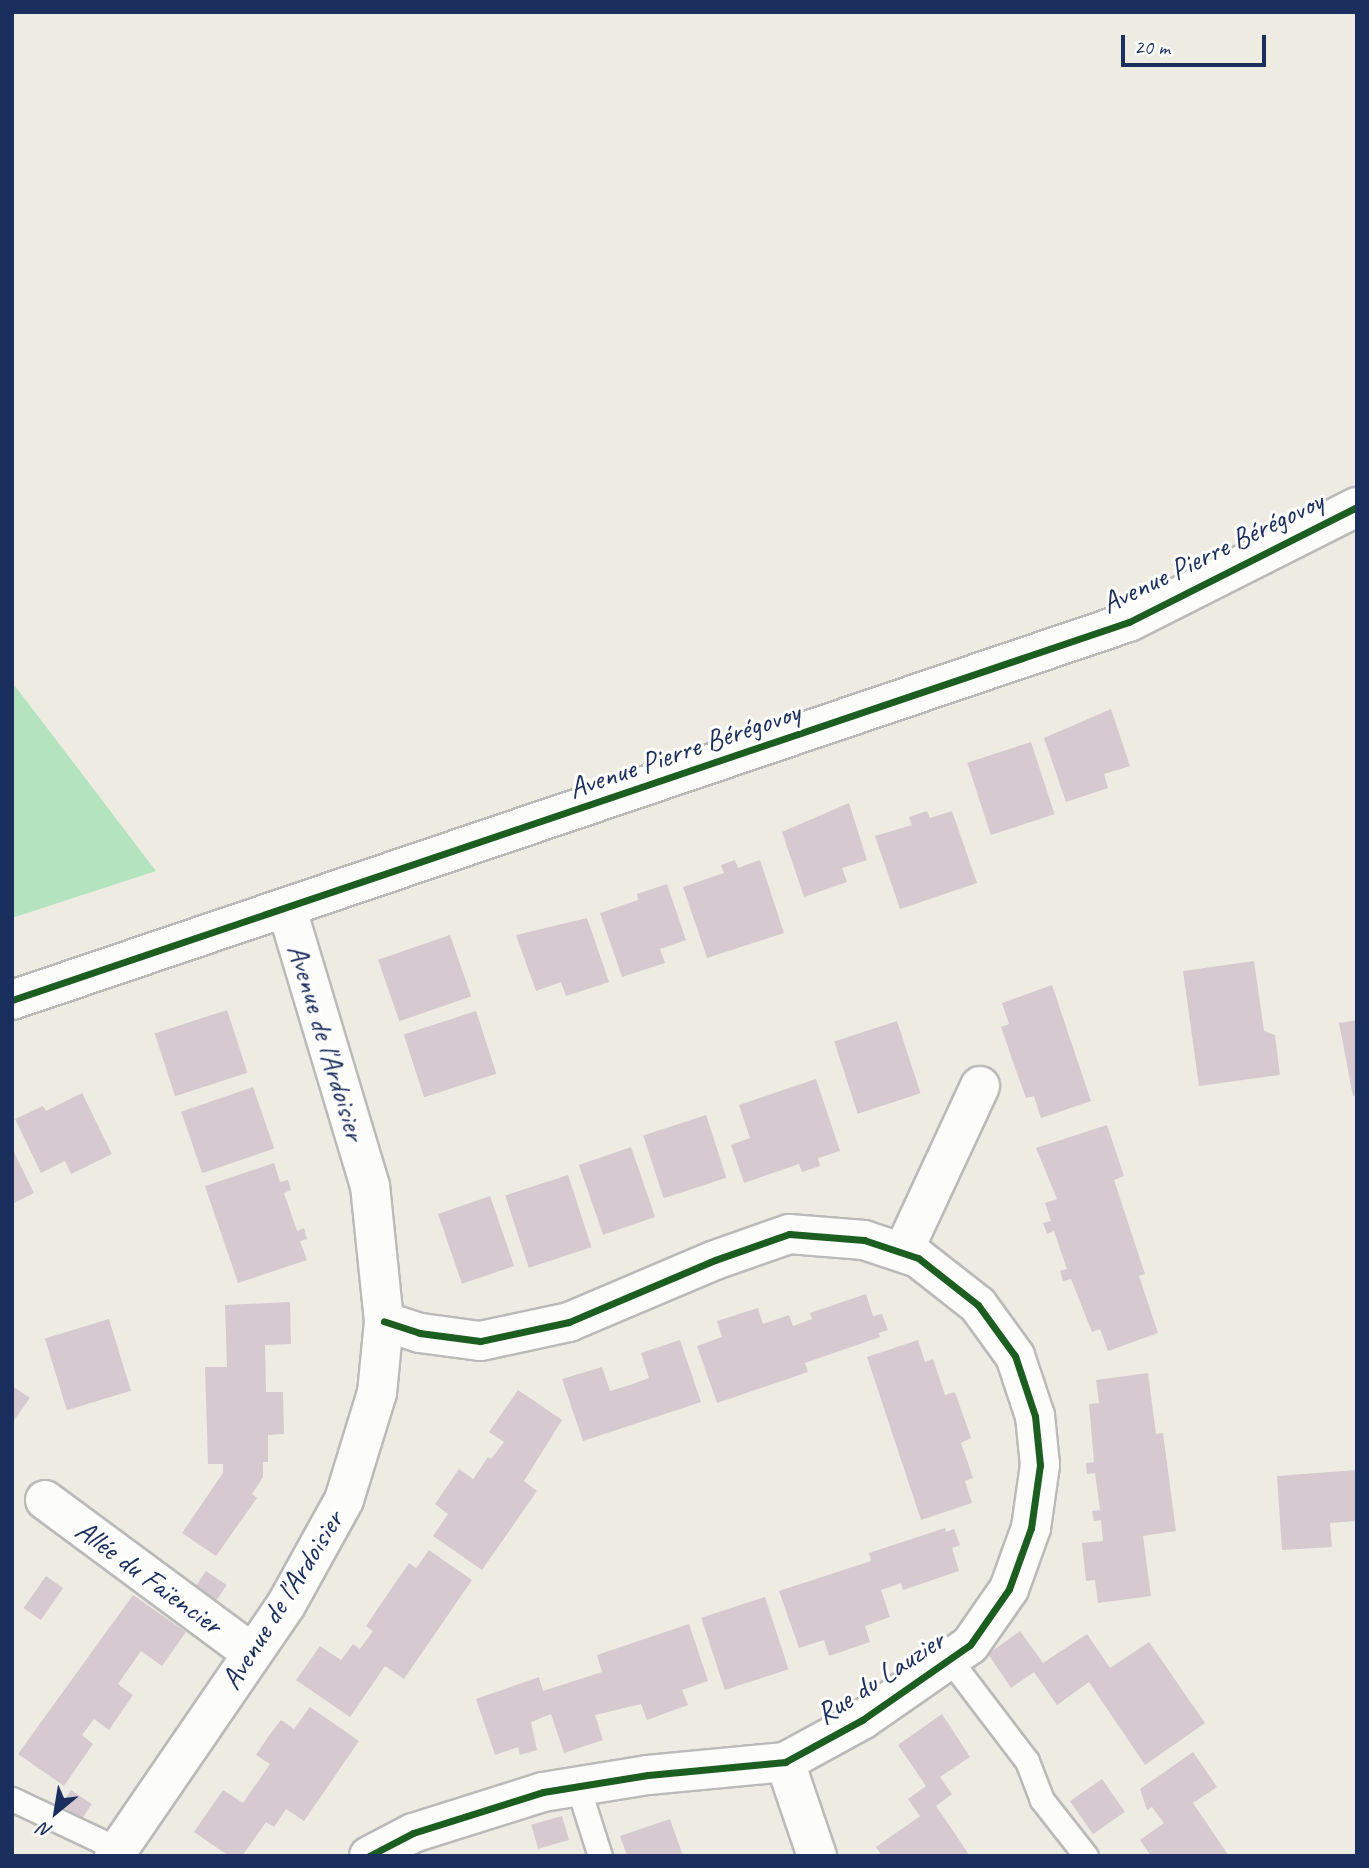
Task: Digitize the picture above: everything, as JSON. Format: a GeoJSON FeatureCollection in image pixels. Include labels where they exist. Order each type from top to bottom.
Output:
{"type":"FeatureCollection","features":[{"type":"Feature","properties":{"kind":"street","name":"Avenue Pierre Bérégovoy"},"geometry":{"type":"LineString","coordinates":[[12,1000],[1129,622],[1357,507]]}},
{"type":"Feature","properties":{"kind":"street","name":"Avenue de l'Ardoisier"},"geometry":{"type":"LineString","coordinates":[[120,1854],[286,1605],[344,1500],[377,1393],[384,1321],[370,1186],[287,909]]}},
{"type":"Feature","properties":{"kind":"street"},"geometry":{"type":"LineString","coordinates":[[903,1252],[980,1086]]}},
{"type":"Feature","properties":{"kind":"street","name":"Rue du Lauzier"},"geometry":{"type":"LineString","coordinates":[[369,1856],[413,1833],[543,1793],[785,1762],[862,1720],[970,1645],[1014,1577],[1031,1528],[1040,1465],[1036,1428],[1015,1356],[978,1305],[918,1258],[864,1240],[789,1234],[715,1260],[569,1322],[480,1341],[420,1333],[384,1321]]}},
{"type":"Feature","properties":{"kind":"street","name":"Allée du Faïencier"},"geometry":{"type":"LineString","coordinates":[[45,1500],[252,1653]]}},
{"type":"Feature","properties":{"kind":"street"},"geometry":{"type":"LineString","coordinates":[[785,1762],[817,1856]]}},
{"type":"Feature","properties":{"kind":"lane"},"geometry":{"type":"LineString","coordinates":[[950,1660],[1027,1761],[1042,1800],[1086,1856]]}},
{"type":"Feature","properties":{"kind":"lane"},"geometry":{"type":"LineString","coordinates":[[578,1787],[600,1856]]}},
{"type":"Feature","properties":{"kind":"lane"},"geometry":{"type":"LineString","coordinates":[[12,1800],[120,1854]]}},
{"type":"Feature","properties":{"kind":"green space"},"geometry":{"type":"Polygon","coordinates":[[[12,682],[156,871],[12,918],[12,682]]]}},
{"type":"Feature","properties":{"kind":"building"},"geometry":{"type":"Polygon","coordinates":[[[1111,709],[1130,766],[1104,774],[1108,788],[1066,802],[1044,738],[1111,709]]]}},
{"type":"Feature","properties":{"kind":"building"},"geometry":{"type":"Polygon","coordinates":[[[1031,742],[1054,814],[991,835],[967,763],[1031,742]]]}},
{"type":"Feature","properties":{"kind":"building"},"geometry":{"type":"Polygon","coordinates":[[[849,803],[867,860],[842,868],[847,882],[804,897],[782,832],[849,803]]]}},
{"type":"Feature","properties":{"kind":"building"},"geometry":{"type":"Polygon","coordinates":[[[927,811],[930,818],[952,811],[977,883],[900,909],[875,836],[912,825],[909,817],[927,811]]]}},
{"type":"Feature","properties":{"kind":"building"},"geometry":{"type":"Polygon","coordinates":[[[735,860],[738,868],[760,860],[784,933],[707,958],[683,887],[724,873],[721,865],[735,860]]]}},
{"type":"Feature","properties":{"kind":"building"},"geometry":{"type":"Polygon","coordinates":[[[667,884],[686,940],[660,949],[665,963],[622,977],[600,913],[638,900],[637,894],[667,884]]]}},
{"type":"Feature","properties":{"kind":"building"},"geometry":{"type":"Polygon","coordinates":[[[587,918],[609,982],[566,996],[561,982],[536,991],[516,935],[587,918]]]}},
{"type":"Feature","properties":{"kind":"building"},"geometry":{"type":"Polygon","coordinates":[[[450,935],[471,996],[399,1021],[378,960],[450,935]]]}},
{"type":"Feature","properties":{"kind":"building"},"geometry":{"type":"Polygon","coordinates":[[[1254,961],[1264,1031],[1275,1035],[1280,1075],[1199,1086],[1183,971],[1254,961]]]}},
{"type":"Feature","properties":{"kind":"building"},"geometry":{"type":"Polygon","coordinates":[[[1052,985],[1091,1101],[1041,1118],[1034,1096],[1026,1098],[1001,1027],[1009,1024],[1002,1003],[1052,985]]]}},
{"type":"Feature","properties":{"kind":"building"},"geometry":{"type":"Polygon","coordinates":[[[227,1010],[247,1073],[175,1096],[155,1033],[227,1010]]]}},
{"type":"Feature","properties":{"kind":"building"},"geometry":{"type":"Polygon","coordinates":[[[476,1011],[496,1074],[424,1097],[404,1034],[476,1011]]]}},
{"type":"Feature","properties":{"kind":"building"},"geometry":{"type":"Polygon","coordinates":[[[1357,1020],[1357,1095],[1353,1096],[1339,1023],[1357,1020]]]}},
{"type":"Feature","properties":{"kind":"building"},"geometry":{"type":"Polygon","coordinates":[[[897,1021],[920,1093],[858,1114],[834,1041],[897,1021]]]}},
{"type":"Feature","properties":{"kind":"building"},"geometry":{"type":"Polygon","coordinates":[[[816,1079],[840,1151],[818,1158],[820,1166],[802,1172],[799,1164],[744,1183],[731,1145],[750,1138],[739,1105],[816,1079]]]}},
{"type":"Feature","properties":{"kind":"building"},"geometry":{"type":"Polygon","coordinates":[[[253,1087],[274,1148],[202,1173],[181,1112],[253,1087]]]}},
{"type":"Feature","properties":{"kind":"building"},"geometry":{"type":"Polygon","coordinates":[[[82,1093],[112,1154],[71,1174],[65,1161],[41,1173],[15,1119],[43,1106],[46,1111],[82,1093]]]}},
{"type":"Feature","properties":{"kind":"building"},"geometry":{"type":"Polygon","coordinates":[[[706,1115],[726,1178],[664,1198],[643,1135],[706,1115]]]}},
{"type":"Feature","properties":{"kind":"building"},"geometry":{"type":"Polygon","coordinates":[[[1107,1125],[1124,1176],[1114,1180],[1145,1274],[1139,1276],[1158,1333],[1108,1351],[1100,1329],[1092,1332],[1071,1279],[1063,1281],[1060,1271],[1067,1269],[1054,1231],[1047,1234],[1043,1223],[1051,1221],[1045,1203],[1057,1199],[1036,1148],[1107,1125]]]}},
{"type":"Feature","properties":{"kind":"building"},"geometry":{"type":"Polygon","coordinates":[[[631,1147],[655,1217],[603,1235],[579,1165],[631,1147]]]}},
{"type":"Feature","properties":{"kind":"building"},"geometry":{"type":"Polygon","coordinates":[[[12,1148],[34,1193],[12,1204],[12,1148]]]}},
{"type":"Feature","properties":{"kind":"building"},"geometry":{"type":"Polygon","coordinates":[[[274,1163],[280,1182],[288,1180],[291,1190],[284,1193],[297,1231],[304,1228],[307,1239],[300,1241],[307,1260],[238,1283],[205,1186],[274,1163]]]}},
{"type":"Feature","properties":{"kind":"building"},"geometry":{"type":"Polygon","coordinates":[[[568,1175],[591,1247],[529,1268],[505,1195],[568,1175]]]}},
{"type":"Feature","properties":{"kind":"building"},"geometry":{"type":"Polygon","coordinates":[[[490,1196],[514,1266],[462,1284],[438,1214],[490,1196]]]}},
{"type":"Feature","properties":{"kind":"building"},"geometry":{"type":"Polygon","coordinates":[[[866,1294],[873,1316],[882,1314],[888,1330],[879,1333],[880,1337],[805,1363],[808,1372],[717,1403],[697,1346],[722,1337],[717,1321],[758,1308],[763,1324],[789,1315],[793,1326],[812,1319],[810,1313],[866,1294]]]}},
{"type":"Feature","properties":{"kind":"building"},"geometry":{"type":"Polygon","coordinates":[[[290,1302],[291,1344],[265,1345],[266,1392],[283,1392],[284,1434],[268,1435],[268,1462],[263,1462],[263,1477],[252,1494],[257,1498],[216,1556],[182,1533],[223,1473],[223,1464],[208,1464],[205,1367],[227,1367],[225,1305],[290,1302]]]}},
{"type":"Feature","properties":{"kind":"building"},"geometry":{"type":"Polygon","coordinates":[[[109,1319],[131,1391],[67,1410],[45,1339],[109,1319]]]}},
{"type":"Feature","properties":{"kind":"building"},"geometry":{"type":"Polygon","coordinates":[[[680,1340],[701,1402],[583,1441],[562,1379],[602,1367],[610,1391],[630,1385],[649,1378],[641,1353],[680,1340]]]}},
{"type":"Feature","properties":{"kind":"building"},"geometry":{"type":"Polygon","coordinates":[[[918,1340],[925,1362],[933,1359],[945,1395],[955,1392],[971,1438],[961,1443],[973,1478],[965,1481],[972,1503],[921,1520],[867,1357],[918,1340]]]}},
{"type":"Feature","properties":{"kind":"building"},"geometry":{"type":"Polygon","coordinates":[[[1148,1373],[1156,1434],[1163,1433],[1176,1531],[1143,1536],[1151,1596],[1098,1603],[1095,1580],[1086,1581],[1082,1543],[1103,1541],[1101,1520],[1094,1521],[1092,1511],[1100,1510],[1095,1473],[1087,1474],[1086,1463],[1094,1462],[1089,1404],[1099,1403],[1096,1380],[1148,1373]]]}},
{"type":"Feature","properties":{"kind":"building"},"geometry":{"type":"Polygon","coordinates":[[[12,1386],[30,1398],[12,1423],[12,1386]]]}},
{"type":"Feature","properties":{"kind":"building"},"geometry":{"type":"Polygon","coordinates":[[[518,1390],[562,1420],[524,1481],[537,1491],[482,1570],[433,1536],[448,1514],[435,1504],[459,1469],[473,1479],[488,1457],[491,1459],[504,1442],[489,1432],[518,1390]]]}},
{"type":"Feature","properties":{"kind":"building"},"geometry":{"type":"Polygon","coordinates":[[[1357,1470],[1357,1521],[1330,1523],[1332,1547],[1282,1550],[1277,1476],[1357,1470]]]}},
{"type":"Feature","properties":{"kind":"building"},"geometry":{"type":"Polygon","coordinates":[[[945,1528],[946,1532],[954,1529],[960,1545],[952,1548],[959,1571],[903,1590],[901,1583],[881,1590],[890,1617],[865,1626],[870,1642],[829,1656],[824,1640],[799,1648],[779,1591],[871,1561],[869,1553],[945,1528]]]}},
{"type":"Feature","properties":{"kind":"building"},"geometry":{"type":"Polygon","coordinates":[[[429,1550],[472,1580],[404,1679],[385,1666],[350,1717],[296,1680],[320,1646],[341,1660],[353,1644],[360,1649],[373,1631],[366,1626],[409,1563],[416,1568],[429,1550]]]}},
{"type":"Feature","properties":{"kind":"building"},"geometry":{"type":"Polygon","coordinates":[[[206,1571],[227,1585],[216,1601],[195,1587],[206,1571]]]}},
{"type":"Feature","properties":{"kind":"building"},"geometry":{"type":"Polygon","coordinates":[[[46,1576],[63,1588],[41,1620],[24,1608],[46,1576]]]}},
{"type":"Feature","properties":{"kind":"building"},"geometry":{"type":"Polygon","coordinates":[[[133,1595],[186,1632],[162,1666],[141,1651],[118,1684],[133,1695],[109,1730],[94,1719],[82,1735],[93,1744],[64,1786],[18,1754],[133,1595]]]}},
{"type":"Feature","properties":{"kind":"building"},"geometry":{"type":"Polygon","coordinates":[[[765,1597],[788,1669],[725,1690],[701,1618],[765,1597]]]}},
{"type":"Feature","properties":{"kind":"building"},"geometry":{"type":"Polygon","coordinates":[[[689,1624],[708,1681],[682,1690],[688,1705],[647,1720],[641,1704],[595,1715],[603,1740],[564,1753],[551,1714],[531,1722],[537,1750],[520,1755],[518,1747],[495,1755],[476,1699],[539,1677],[543,1691],[602,1672],[597,1655],[689,1624]]]}},
{"type":"Feature","properties":{"kind":"building"},"geometry":{"type":"Polygon","coordinates":[[[1020,1631],[1043,1663],[1087,1634],[1110,1668],[1149,1642],[1205,1723],[1145,1765],[1089,1682],[1057,1705],[1034,1672],[1011,1688],[988,1654],[1020,1631]]]}},
{"type":"Feature","properties":{"kind":"building"},"geometry":{"type":"Polygon","coordinates":[[[310,1707],[359,1741],[304,1821],[286,1809],[274,1827],[266,1822],[242,1856],[229,1856],[194,1832],[223,1790],[243,1803],[270,1764],[256,1755],[268,1737],[281,1720],[294,1729],[310,1707]]]}},
{"type":"Feature","properties":{"kind":"building"},"geometry":{"type":"Polygon","coordinates":[[[942,1714],[970,1757],[940,1777],[952,1794],[936,1806],[970,1856],[882,1856],[876,1847],[920,1816],[908,1799],[926,1786],[898,1745],[942,1714]]]}},
{"type":"Feature","properties":{"kind":"building"},"geometry":{"type":"Polygon","coordinates":[[[1193,1752],[1217,1787],[1193,1803],[1229,1856],[1151,1856],[1140,1840],[1164,1823],[1152,1807],[1147,1810],[1140,1789],[1193,1752]]]}},
{"type":"Feature","properties":{"kind":"building"},"geometry":{"type":"Polygon","coordinates":[[[1102,1779],[1125,1812],[1093,1834],[1070,1801],[1102,1779]]]}},
{"type":"Feature","properties":{"kind":"building"},"geometry":{"type":"Polygon","coordinates":[[[71,1790],[92,1804],[82,1819],[61,1805],[71,1790]]]}},
{"type":"Feature","properties":{"kind":"building"},"geometry":{"type":"Polygon","coordinates":[[[562,1816],[569,1840],[538,1849],[531,1825],[562,1816]]]}},
{"type":"Feature","properties":{"kind":"building"},"geometry":{"type":"Polygon","coordinates":[[[670,1819],[683,1856],[627,1856],[620,1836],[670,1819]]]}},
{"type":"Feature","properties":{"kind":"cycle path"},"geometry":{"type":"LineString","coordinates":[[12,1000],[1129,622],[1357,507]]}},
{"type":"Feature","properties":{"kind":"cycle path"},"geometry":{"type":"LineString","coordinates":[[369,1856],[413,1833],[543,1792],[648,1775],[785,1762],[862,1720],[970,1645],[1009,1589],[1031,1528],[1040,1465],[1035,1416],[1015,1356],[978,1305],[918,1258],[864,1240],[789,1234],[715,1260],[569,1322],[480,1341],[420,1333],[384,1321]]}}]}
